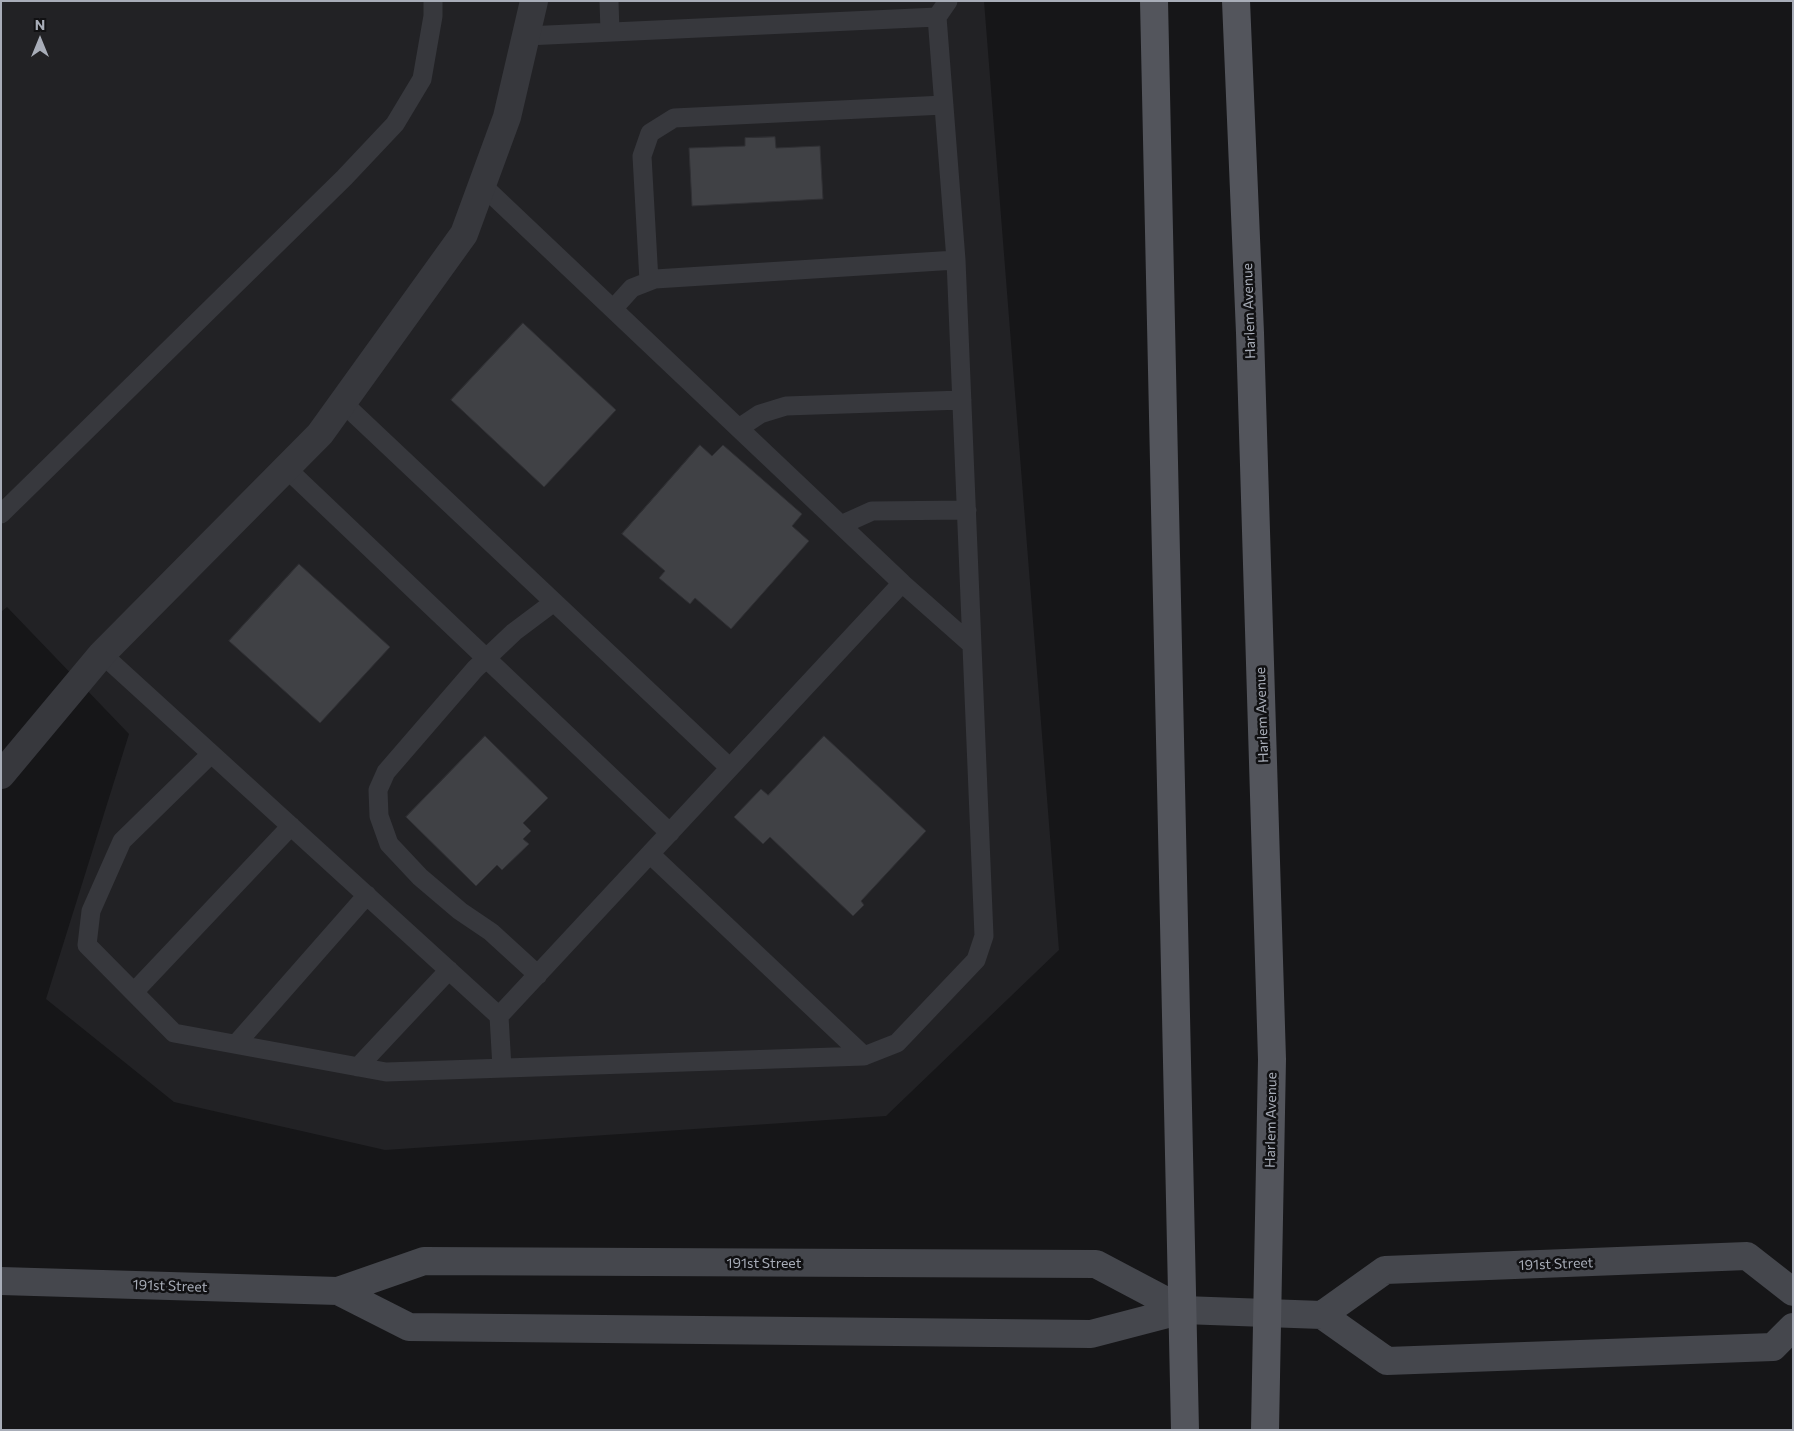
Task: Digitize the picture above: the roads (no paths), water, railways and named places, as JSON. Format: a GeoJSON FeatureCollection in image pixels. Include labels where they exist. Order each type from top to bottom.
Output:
{"type":"FeatureCollection","features":[{"type":"Feature","properties":{"kind":"main road"},"geometry":{"type":"LineString","coordinates":[[1154,1],[1166,632],[1185,1430]]}},
{"type":"Feature","properties":{"kind":"main road","name":"Harlem Avenue"},"geometry":{"type":"LineString","coordinates":[[1236,1],[1250,343],[1272,1059],[1265,1430]]}},
{"type":"Feature","properties":{"kind":"main road","name":"191st Street"},"geometry":{"type":"LineString","coordinates":[[338,1291],[409,1327],[1091,1334],[1183,1310],[1322,1315],[1385,1270],[1747,1256],[1793,1292]]}},
{"type":"Feature","properties":{"kind":"main road","name":"191st Street"},"geometry":{"type":"LineString","coordinates":[[1,1281],[338,1291],[424,1261],[1096,1264],[1183,1310]]}},
{"type":"Feature","properties":{"kind":"main road"},"geometry":{"type":"LineString","coordinates":[[1322,1315],[1387,1361],[1773,1347],[1793,1327]]}},
{"type":"Feature","properties":{"kind":"street"},"geometry":{"type":"LineString","coordinates":[[1,775],[102,654],[320,434],[464,234],[507,116],[534,1]]}},
{"type":"Feature","properties":{"kind":"lane"},"geometry":{"type":"LineString","coordinates":[[1,514],[344,178],[395,124],[422,79],[433,16],[433,1]]}},
{"type":"Feature","properties":{"kind":"lane"},"geometry":{"type":"LineString","coordinates":[[609,1],[610,32]]}},
{"type":"Feature","properties":{"kind":"lane"},"geometry":{"type":"LineString","coordinates":[[211,754],[122,841],[91,911],[87,945],[174,1033],[386,1072],[864,1056],[897,1043],[976,960],[984,936],[956,260],[937,17],[948,1]]}},
{"type":"Feature","properties":{"kind":"lane"},"geometry":{"type":"LineString","coordinates":[[526,36],[937,17]]}},
{"type":"Feature","properties":{"kind":"lane"},"geometry":{"type":"LineString","coordinates":[[650,281],[642,156],[650,133],[674,118],[944,105]]}},
{"type":"Feature","properties":{"kind":"lane"},"geometry":{"type":"LineString","coordinates":[[482,186],[902,582],[972,645]]}},
{"type":"Feature","properties":{"kind":"lane"},"geometry":{"type":"LineString","coordinates":[[613,309],[632,288],[655,279],[956,260]]}},
{"type":"Feature","properties":{"kind":"lane"},"geometry":{"type":"LineString","coordinates":[[739,428],[760,414],[786,406],[962,400]]}},
{"type":"Feature","properties":{"kind":"lane"},"geometry":{"type":"LineString","coordinates":[[343,403],[730,768]]}},
{"type":"Feature","properties":{"kind":"lane"},"geometry":{"type":"LineString","coordinates":[[286,468],[670,833]]}},
{"type":"Feature","properties":{"kind":"lane"},"geometry":{"type":"LineString","coordinates":[[842,525],[872,511],[966,510]]}},
{"type":"Feature","properties":{"kind":"lane"},"geometry":{"type":"LineString","coordinates":[[499,1016],[902,582]]}},
{"type":"Feature","properties":{"kind":"lane"},"geometry":{"type":"LineString","coordinates":[[538,975],[491,932],[460,911],[420,877],[389,844],[379,816],[378,790],[386,772],[487,658],[514,632],[554,602]]}},
{"type":"Feature","properties":{"kind":"lane"},"geometry":{"type":"LineString","coordinates":[[102,654],[499,1016],[502,1068]]}},
{"type":"Feature","properties":{"kind":"lane"},"geometry":{"type":"LineString","coordinates":[[134,992],[291,826]]}},
{"type":"Feature","properties":{"kind":"lane"},"geometry":{"type":"LineString","coordinates":[[650,854],[864,1056]]}},
{"type":"Feature","properties":{"kind":"lane"},"geometry":{"type":"LineString","coordinates":[[236,1044],[367,895]]}},
{"type":"Feature","properties":{"kind":"lane"},"geometry":{"type":"LineString","coordinates":[[358,1067],[449,970]]}}]}
